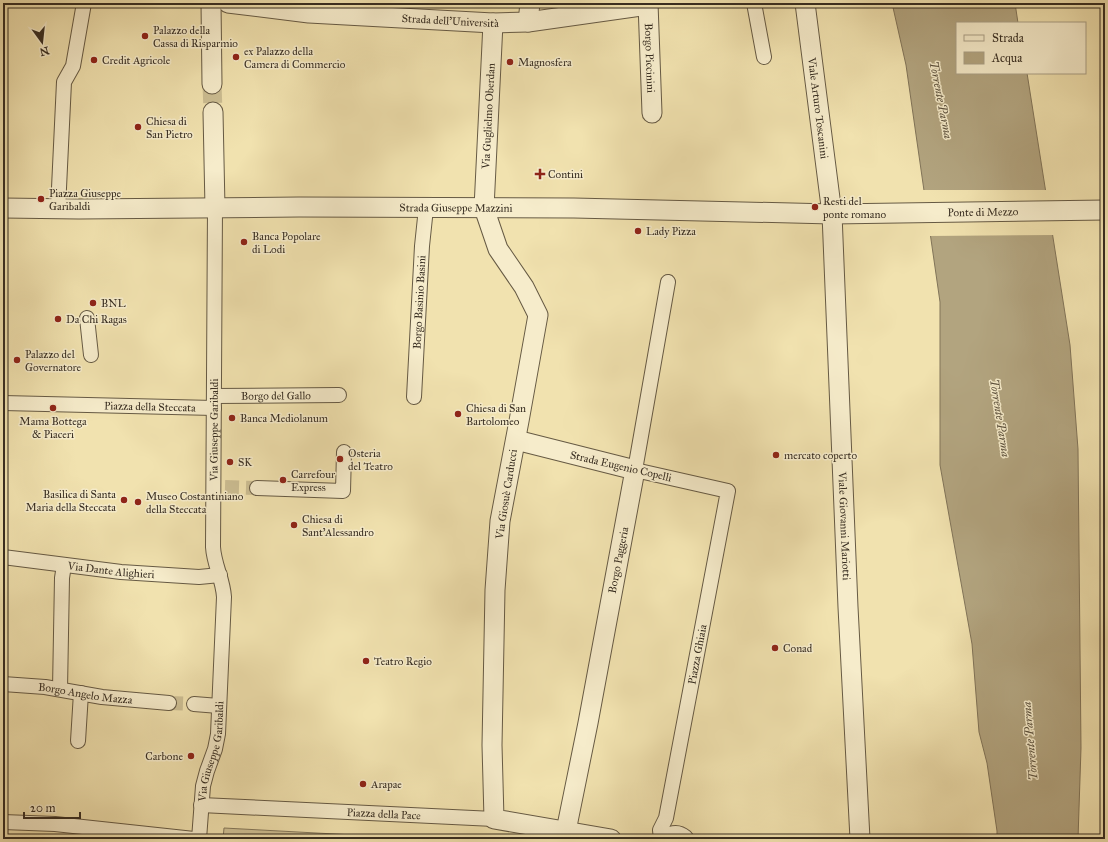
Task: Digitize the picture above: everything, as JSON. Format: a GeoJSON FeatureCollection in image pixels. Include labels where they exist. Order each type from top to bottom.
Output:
{"type":"FeatureCollection","features":[{"type":"Feature","properties":{"kind":"street"},"geometry":{"type":"LineString","coordinates":[[3,208],[58,209],[64,82],[72,66],[84,3]]}},
{"type":"Feature","properties":{"kind":"street"},"geometry":{"type":"LineString","coordinates":[[211,3],[212,84]]}},
{"type":"Feature","properties":{"kind":"street","name":"Strada dell'Università"},"geometry":{"type":"LineString","coordinates":[[228,3],[309,14],[493,23],[528,22],[648,4]]}},
{"type":"Feature","properties":{"kind":"street"},"geometry":{"type":"LineString","coordinates":[[528,22],[530,3]]}},
{"type":"Feature","properties":{"kind":"street"},"geometry":{"type":"LineString","coordinates":[[754,3],[764,57]]}},
{"type":"Feature","properties":{"kind":"street","name":"Viale Arturo Toscanini"},"geometry":{"type":"LineString","coordinates":[[804,3],[832,214]]}},
{"type":"Feature","properties":{"kind":"street","name":"Borgo Piccinini"},"geometry":{"type":"LineString","coordinates":[[648,4],[652,114]]}},
{"type":"Feature","properties":{"kind":"street","name":"Via Guglielmo Oberdan"},"geometry":{"type":"LineString","coordinates":[[484,208],[493,23]]}},
{"type":"Feature","properties":{"kind":"street"},"geometry":{"type":"LineString","coordinates":[[213,112],[215,208]]}},
{"type":"Feature","properties":{"kind":"street","name":"Strada Giuseppe Mazzini"},"geometry":{"type":"LineString","coordinates":[[58,209],[299,207],[574,208],[832,214],[861,213]]}},
{"type":"Feature","properties":{"kind":"street","name":"Via Giuseppe Garibaldi"},"geometry":{"type":"LineString","coordinates":[[198,839],[205,778],[217,742],[224,597],[220,575],[213,553],[219,487],[214,402],[215,208]]}},
{"type":"Feature","properties":{"kind":"street","name":"Borgo Basinio Basini"},"geometry":{"type":"LineString","coordinates":[[414,397],[422,246],[426,208]]}},
{"type":"Feature","properties":{"kind":"street","name":"Via Giosuè Carducci"},"geometry":{"type":"LineString","coordinates":[[484,208],[498,249],[524,287],[538,314],[500,521],[495,590],[492,745],[494,819]]}},
{"type":"Feature","properties":{"kind":"street","name":"Ponte di Mezzo"},"geometry":{"type":"LineString","coordinates":[[861,213],[1105,210]]}},
{"type":"Feature","properties":{"kind":"street","name":"Viale Giovanni Mariotti"},"geometry":{"type":"LineString","coordinates":[[832,214],[848,599],[860,839]]}},
{"type":"Feature","properties":{"kind":"street","name":"Borgo Paggeria"},"geometry":{"type":"LineString","coordinates":[[566,831],[588,723],[668,285]]}},
{"type":"Feature","properties":{"kind":"street"},"geometry":{"type":"LineString","coordinates":[[87,318],[91,355]]}},
{"type":"Feature","properties":{"kind":"street","name":"Borgo del Gallo"},"geometry":{"type":"LineString","coordinates":[[214,402],[339,395]]}},
{"type":"Feature","properties":{"kind":"street","name":"Piazza della Steccata"},"geometry":{"type":"LineString","coordinates":[[3,403],[86,405],[214,402]]}},
{"type":"Feature","properties":{"kind":"street","name":"Strada Eugenio Copelli"},"geometry":{"type":"LineString","coordinates":[[516,440],[635,470],[728,491]]}},
{"type":"Feature","properties":{"kind":"street"},"geometry":{"type":"LineString","coordinates":[[257,488],[343,491],[344,452]]}},
{"type":"Feature","properties":{"kind":"street","name":"Piazza Ghiaia"},"geometry":{"type":"LineString","coordinates":[[676,838],[670,832],[666,818],[728,491]]}},
{"type":"Feature","properties":{"kind":"street","name":"Via Dante Alighieri"},"geometry":{"type":"LineString","coordinates":[[3,557],[121,572],[199,577],[220,575]]}},
{"type":"Feature","properties":{"kind":"street"},"geometry":{"type":"LineString","coordinates":[[60,689],[62,578],[64,565]]}},
{"type":"Feature","properties":{"kind":"street","name":"Borgo Angelo Mazza"},"geometry":{"type":"LineString","coordinates":[[3,684],[29,685],[102,697],[169,703]]}},
{"type":"Feature","properties":{"kind":"street"},"geometry":{"type":"LineString","coordinates":[[78,741],[81,693]]}},
{"type":"Feature","properties":{"kind":"street"},"geometry":{"type":"LineString","coordinates":[[194,704],[219,706]]}},
{"type":"Feature","properties":{"kind":"street","name":"Piazza della Pace"},"geometry":{"type":"LineString","coordinates":[[201,805],[494,819],[611,839]]}},
{"type":"Feature","properties":{"kind":"street"},"geometry":{"type":"LineString","coordinates":[[3,822],[55,824],[194,839]]}},
{"type":"Feature","properties":{"kind":"shaded area"},"geometry":{"type":"Polygon","coordinates":[[[224,828],[427,839],[223,839],[224,828]]]}},
{"type":"Feature","properties":{"kind":"water","name":"Torrente Parma"},"geometry":{"type":"Polygon","coordinates":[[[892,3],[1015,3],[1018,22],[956,22],[956,74],[1027,74],[1070,345],[1078,449],[1081,748],[1078,839],[997,839],[987,763],[979,732],[972,644],[940,465],[940,302],[906,65],[892,3]]]}},
{"type":"Feature","properties":{"kind":"pier"},"geometry":{"type":"Polygon","coordinates":[[[922,190],[1048,190],[1055,235],[928,236],[922,190]]]}},
{"type":"Feature","properties":{"kind":"tunnel"},"geometry":{"type":"LineString","coordinates":[[212,84],[213,112]]}},
{"type":"Feature","properties":{"kind":"tunnel"},"geometry":{"type":"LineString","coordinates":[[225,487],[257,488]]}},
{"type":"Feature","properties":{"kind":"tunnel"},"geometry":{"type":"LineString","coordinates":[[169,703],[194,704]]}},
{"type":"Feature","properties":{"kind":"place","name":"Palazzo della Cassa di Risparmio"},"geometry":{"type":"Point","coordinates":[145,36]}},
{"type":"Feature","properties":{"kind":"place","name":"ex Palazzo della Camera di Commercio"},"geometry":{"type":"Point","coordinates":[236,57]}},
{"type":"Feature","properties":{"kind":"place","name":"Credit Agricole"},"geometry":{"type":"Point","coordinates":[94,60]}},
{"type":"Feature","properties":{"kind":"place","name":"Magnosfera"},"geometry":{"type":"Point","coordinates":[510,62]}},
{"type":"Feature","properties":{"kind":"place","name":"Chiesa di San Pietro"},"geometry":{"type":"Point","coordinates":[138,127]}},
{"type":"Feature","properties":{"kind":"place","name":"Contini"},"geometry":{"type":"Point","coordinates":[540,174]}},
{"type":"Feature","properties":{"kind":"place","name":"Piazza Giuseppe Garibaldi"},"geometry":{"type":"Point","coordinates":[41,199]}},
{"type":"Feature","properties":{"kind":"place","name":"Resti del ponte romano"},"geometry":{"type":"Point","coordinates":[815,207]}},
{"type":"Feature","properties":{"kind":"place","name":"Lady Pizza"},"geometry":{"type":"Point","coordinates":[638,231]}},
{"type":"Feature","properties":{"kind":"place","name":"Banca Popolare di Lodi"},"geometry":{"type":"Point","coordinates":[244,242]}},
{"type":"Feature","properties":{"kind":"place","name":"BNL"},"geometry":{"type":"Point","coordinates":[93,303]}},
{"type":"Feature","properties":{"kind":"place","name":"Da Chi Ragas"},"geometry":{"type":"Point","coordinates":[58,319]}},
{"type":"Feature","properties":{"kind":"place","name":"Palazzo del Governatore"},"geometry":{"type":"Point","coordinates":[17,360]}},
{"type":"Feature","properties":{"kind":"place","name":"Mama Bottega & Piaceri"},"geometry":{"type":"Point","coordinates":[53,408]}},
{"type":"Feature","properties":{"kind":"place","name":"Chiesa di San Bartolomeo"},"geometry":{"type":"Point","coordinates":[458,414]}},
{"type":"Feature","properties":{"kind":"place","name":"Banca Mediolanum"},"geometry":{"type":"Point","coordinates":[232,418]}},
{"type":"Feature","properties":{"kind":"place","name":"mercato coperto"},"geometry":{"type":"Point","coordinates":[776,455]}},
{"type":"Feature","properties":{"kind":"place","name":"Osteria del Teatro"},"geometry":{"type":"Point","coordinates":[340,459]}},
{"type":"Feature","properties":{"kind":"place","name":"SK"},"geometry":{"type":"Point","coordinates":[230,462]}},
{"type":"Feature","properties":{"kind":"place","name":"Carrefour Express"},"geometry":{"type":"Point","coordinates":[283,480]}},
{"type":"Feature","properties":{"kind":"place","name":"Basilica di Santa Maria della Steccata"},"geometry":{"type":"Point","coordinates":[124,500]}},
{"type":"Feature","properties":{"kind":"place","name":"Museo Costantiniano della Steccata"},"geometry":{"type":"Point","coordinates":[138,502]}},
{"type":"Feature","properties":{"kind":"place","name":"Chiesa di Sant'Alessandro"},"geometry":{"type":"Point","coordinates":[294,525]}},
{"type":"Feature","properties":{"kind":"place","name":"Conad"},"geometry":{"type":"Point","coordinates":[775,648]}},
{"type":"Feature","properties":{"kind":"place","name":"Teatro Regio"},"geometry":{"type":"Point","coordinates":[366,661]}},
{"type":"Feature","properties":{"kind":"place","name":"Carbone"},"geometry":{"type":"Point","coordinates":[191,756]}},
{"type":"Feature","properties":{"kind":"place","name":"Arapae"},"geometry":{"type":"Point","coordinates":[363,784]}}]}
